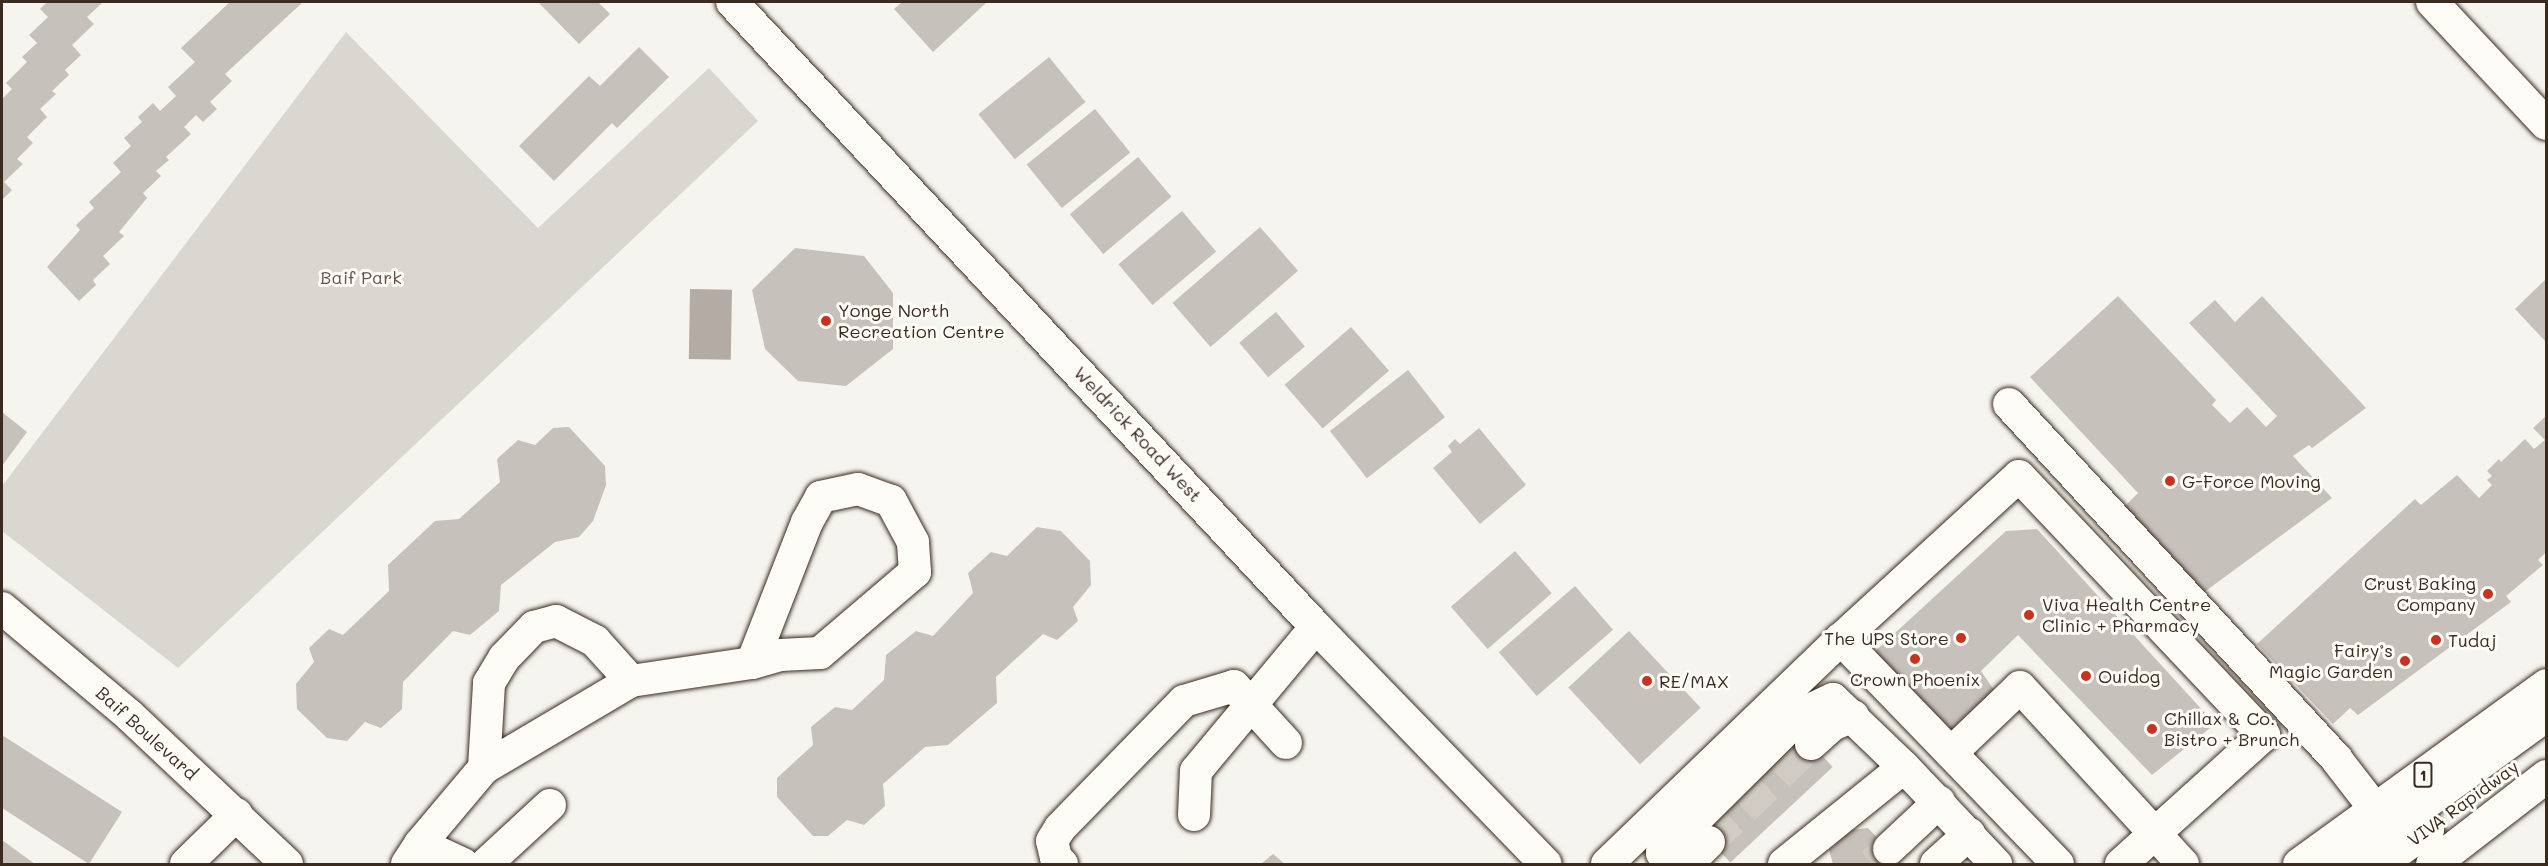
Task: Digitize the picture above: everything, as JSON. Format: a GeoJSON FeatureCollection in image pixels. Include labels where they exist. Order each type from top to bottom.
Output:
{"type":"FeatureCollection","features":[{"type":"Feature","properties":{"kind":"main road","name":"1"},"geometry":{"type":"LineString","coordinates":[[2299,864],[2547,685]]}},
{"type":"Feature","properties":{"kind":"main road"},"geometry":{"type":"LineString","coordinates":[[2432,864],[2547,776]]}},
{"type":"Feature","properties":{"kind":"street","name":"Weldrick Road West"},"geometry":{"type":"LineString","coordinates":[[732,2],[1316,627],[1546,864]]}},
{"type":"Feature","properties":{"kind":"street"},"geometry":{"type":"LineString","coordinates":[[2432,2],[2547,124]]}},
{"type":"Feature","properties":{"kind":"street"},"geometry":{"type":"LineString","coordinates":[[2009,404],[2337,760],[2375,809]]}},
{"type":"Feature","properties":{"kind":"street"},"geometry":{"type":"LineString","coordinates":[[1607,864],[1841,639],[2019,476],[2264,735],[2121,864]]}},
{"type":"Feature","properties":{"kind":"street"},"geometry":{"type":"LineString","coordinates":[[463,864],[414,854],[484,768],[631,681],[752,663],[780,655],[820,653],[915,572],[913,542],[891,501],[858,489],[821,497],[807,522],[752,663]]}},
{"type":"Feature","properties":{"kind":"street","name":"Baif Boulevard"},"geometry":{"type":"LineString","coordinates":[[2,608],[129,715],[237,814],[287,864]]}},
{"type":"Feature","properties":{"kind":"street"},"geometry":{"type":"LineString","coordinates":[[484,768],[489,683],[504,658],[534,627],[556,621],[595,641],[631,681]]}},
{"type":"Feature","properties":{"kind":"street"},"geometry":{"type":"LineString","coordinates":[[1194,815],[1196,771],[1316,627]]}},
{"type":"Feature","properties":{"kind":"street"},"geometry":{"type":"LineString","coordinates":[[1841,639],[2058,864]]}},
{"type":"Feature","properties":{"kind":"street"},"geometry":{"type":"LineString","coordinates":[[1062,864],[1056,858],[1052,841],[1060,828],[1184,701],[1234,686],[1286,743]]}},
{"type":"Feature","properties":{"kind":"street"},"geometry":{"type":"LineString","coordinates":[[1951,753],[2020,687],[2182,864]]}},
{"type":"Feature","properties":{"kind":"street"},"geometry":{"type":"LineString","coordinates":[[1672,864],[1662,853],[1803,712],[1833,699],[1939,802],[1996,864]]}},
{"type":"Feature","properties":{"kind":"street"},"geometry":{"type":"LineString","coordinates":[[1811,744],[1832,725],[1853,716]]}},
{"type":"Feature","properties":{"kind":"street","name":"VIVA Rapidway"},"geometry":{"type":"LineString","coordinates":[[2342,864],[2547,716]]}},
{"type":"Feature","properties":{"kind":"street","name":"VIVA Rapidway"},"geometry":{"type":"LineString","coordinates":[[2380,864],[2547,742]]}},
{"type":"Feature","properties":{"kind":"street"},"geometry":{"type":"LineString","coordinates":[[1786,864],[1904,767]]}},
{"type":"Feature","properties":{"kind":"street"},"geometry":{"type":"LineString","coordinates":[[1889,849],[1939,802]]}},
{"type":"Feature","properties":{"kind":"street"},"geometry":{"type":"LineString","coordinates":[[486,864],[550,806]]}},
{"type":"Feature","properties":{"kind":"street"},"geometry":{"type":"LineString","coordinates":[[186,864],[237,814]]}},
{"type":"Feature","properties":{"kind":"street"},"geometry":{"type":"LineString","coordinates":[[1936,864],[1969,834]]}},
{"type":"Feature","properties":{"kind":"street"},"geometry":{"type":"LineString","coordinates":[[1687,864],[1709,842]]}},
{"type":"Feature","properties":{"kind":"green space","name":"Baif Park"},"geometry":{"type":"Polygon","coordinates":[[[346,32],[538,228],[709,68],[758,121],[178,668],[2,531],[2,486],[346,32]]]}},
{"type":"Feature","properties":{"kind":"shaded area"},"geometry":{"type":"Polygon","coordinates":[[[690,289],[732,290],[731,360],[689,359],[690,289]]]}},
{"type":"Feature","properties":{"kind":"building"},"geometry":{"type":"Polygon","coordinates":[[[47,2],[102,3],[87,17],[94,24],[72,45],[81,55],[65,70],[69,75],[52,91],[56,94],[40,109],[47,117],[27,137],[33,143],[17,159],[23,164],[4,182],[12,190],[2,200],[2,99],[12,89],[6,83],[27,62],[22,57],[37,43],[29,35],[48,17],[40,9],[47,2]]]}},
{"type":"Feature","properties":{"kind":"building"},"geometry":{"type":"Polygon","coordinates":[[[230,2],[303,2],[225,74],[232,81],[210,102],[217,109],[203,122],[196,115],[184,127],[191,134],[166,157],[169,160],[156,171],[161,176],[143,193],[147,198],[119,232],[124,236],[103,256],[110,264],[93,280],[96,285],[79,301],[47,267],[80,230],[76,225],[94,208],[89,202],[121,172],[113,163],[131,146],[124,138],[142,122],[138,117],[153,103],[160,111],[176,96],[168,87],[195,62],[181,48],[230,2]]]}},
{"type":"Feature","properties":{"kind":"building"},"geometry":{"type":"Polygon","coordinates":[[[538,2],[598,2],[610,14],[579,44],[538,2]]]}},
{"type":"Feature","properties":{"kind":"building"},"geometry":{"type":"Polygon","coordinates":[[[902,2],[987,2],[933,52],[894,9],[902,2]]]}},
{"type":"Feature","properties":{"kind":"building"},"geometry":{"type":"Polygon","coordinates":[[[639,47],[669,77],[617,128],[612,123],[554,181],[519,146],[589,76],[600,86],[639,47]]]}},
{"type":"Feature","properties":{"kind":"building"},"geometry":{"type":"Polygon","coordinates":[[[1049,57],[1086,102],[1015,159],[978,114],[1049,57]]]}},
{"type":"Feature","properties":{"kind":"building"},"geometry":{"type":"Polygon","coordinates":[[[1095,109],[1130,153],[1062,208],[1027,164],[1095,109]]]}},
{"type":"Feature","properties":{"kind":"building"},"geometry":{"type":"Polygon","coordinates":[[[1138,157],[1171,197],[1103,254],[1070,214],[1138,157]]]}},
{"type":"Feature","properties":{"kind":"building"},"geometry":{"type":"Polygon","coordinates":[[[1182,211],[1216,252],[1152,305],[1118,264],[1182,211]]]}},
{"type":"Feature","properties":{"kind":"building"},"geometry":{"type":"Polygon","coordinates":[[[1260,227],[1298,271],[1211,347],[1172,303],[1260,227]]]}},
{"type":"Feature","properties":{"kind":"building","name":"Yonge North Recreation Centre"},"geometry":{"type":"Polygon","coordinates":[[[795,248],[864,256],[893,293],[893,349],[846,386],[798,381],[765,349],[752,290],[795,248]]]}},
{"type":"Feature","properties":{"kind":"building"},"geometry":{"type":"Polygon","coordinates":[[[2546,279],[2546,342],[2515,309],[2546,279]]]}},
{"type":"Feature","properties":{"kind":"building"},"geometry":{"type":"Polygon","coordinates":[[[2118,296],[2216,400],[2212,405],[2230,423],[2247,407],[2266,427],[2277,416],[2189,323],[2215,300],[2235,322],[2262,296],[2366,408],[2312,448],[2309,445],[2293,456],[2332,498],[2203,593],[2123,508],[2138,493],[2030,377],[2118,296]]]}},
{"type":"Feature","properties":{"kind":"building"},"geometry":{"type":"Polygon","coordinates":[[[1276,312],[1305,346],[1268,377],[1239,343],[1276,312]]]}},
{"type":"Feature","properties":{"kind":"building"},"geometry":{"type":"Polygon","coordinates":[[[1351,327],[1389,371],[1323,429],[1285,385],[1351,327]]]}},
{"type":"Feature","properties":{"kind":"building"},"geometry":{"type":"Polygon","coordinates":[[[1408,370],[1445,417],[1367,478],[1330,431],[1408,370]]]}},
{"type":"Feature","properties":{"kind":"building"},"geometry":{"type":"Polygon","coordinates":[[[2,412],[27,432],[2,466],[2,412]]]}},
{"type":"Feature","properties":{"kind":"building"},"geometry":{"type":"Polygon","coordinates":[[[2546,416],[2546,552],[2538,560],[2543,565],[2506,596],[2511,602],[2358,715],[2350,708],[2333,724],[2257,644],[2415,499],[2421,505],[2457,475],[2479,498],[2492,485],[2487,480],[2492,476],[2487,471],[2499,459],[2501,462],[2525,439],[2534,449],[2545,440],[2533,428],[2546,416]]]}},
{"type":"Feature","properties":{"kind":"building"},"geometry":{"type":"Polygon","coordinates":[[[569,427],[605,466],[606,485],[593,521],[579,537],[555,542],[501,585],[499,611],[470,635],[453,631],[403,682],[402,709],[381,728],[365,722],[347,741],[327,738],[297,709],[296,684],[314,662],[309,648],[329,629],[343,635],[389,591],[388,565],[435,521],[459,519],[500,482],[497,459],[518,440],[535,445],[553,428],[569,427]]]}},
{"type":"Feature","properties":{"kind":"building"},"geometry":{"type":"Polygon","coordinates":[[[1479,428],[1526,485],[1480,524],[1433,468],[1452,452],[1448,446],[1455,439],[1460,444],[1479,428]]]}},
{"type":"Feature","properties":{"kind":"building"},"geometry":{"type":"Polygon","coordinates":[[[1037,527],[1061,531],[1090,561],[1091,585],[1073,607],[1078,621],[1057,640],[1043,634],[996,677],[997,703],[948,745],[925,747],[883,784],[885,806],[864,825],[847,820],[828,836],[813,836],[777,797],[777,778],[813,745],[811,727],[835,707],[852,710],[884,680],[886,655],[916,631],[933,636],[973,593],[968,573],[991,552],[1007,556],[1037,527]]]}},
{"type":"Feature","properties":{"kind":"building"},"geometry":{"type":"Polygon","coordinates":[[[2037,529],[2215,724],[2152,775],[2018,635],[1981,671],[1996,693],[1946,735],[1871,655],[2006,531],[2037,529]]]}},
{"type":"Feature","properties":{"kind":"building"},"geometry":{"type":"Polygon","coordinates":[[[1515,551],[1552,593],[1488,649],[1451,607],[1515,551]]]}},
{"type":"Feature","properties":{"kind":"building"},"geometry":{"type":"Polygon","coordinates":[[[1575,586],[1613,630],[1537,696],[1499,652],[1575,586]]]}},
{"type":"Feature","properties":{"kind":"building"},"geometry":{"type":"Polygon","coordinates":[[[1629,631],[1701,708],[1640,764],[1568,688],[1629,631]]]}},
{"type":"Feature","properties":{"kind":"building"},"geometry":{"type":"Polygon","coordinates":[[[1802,734],[1833,767],[1730,862],[1700,829],[1802,734]]]}},
{"type":"Feature","properties":{"kind":"building"},"geometry":{"type":"Polygon","coordinates":[[[2,735],[122,812],[89,864],[2,808],[2,735]]]}},
{"type":"Feature","properties":{"kind":"building"},"geometry":{"type":"Polygon","coordinates":[[[1868,828],[1902,864],[1833,864],[1829,850],[1851,830],[1868,828]]]}},
{"type":"Feature","properties":{"kind":"building"},"geometry":{"type":"Polygon","coordinates":[[[2,840],[35,864],[2,864],[2,840]]]}},
{"type":"Feature","properties":{"kind":"building"},"geometry":{"type":"Polygon","coordinates":[[[1273,854],[1285,864],[1261,864],[1273,854]]]}},
{"type":"Feature","properties":{"kind":"tunnel"},"geometry":{"type":"LineString","coordinates":[[1709,842],[1811,744]]}},
{"type":"Feature","properties":{"kind":"tunnel"},"geometry":{"type":"LineString","coordinates":[[1872,864],[1889,849]]}},
{"type":"Feature","properties":{"kind":"place","name":"Yonge North Recreation Centre"},"geometry":{"type":"Point","coordinates":[826,321]}},
{"type":"Feature","properties":{"kind":"place","name":"G-Force Moving"},"geometry":{"type":"Point","coordinates":[2170,481]}},
{"type":"Feature","properties":{"kind":"place","name":"Crust Baking Company"},"geometry":{"type":"Point","coordinates":[2488,594]}},
{"type":"Feature","properties":{"kind":"place","name":"Viva Health Centre Clinic + Pharmacy"},"geometry":{"type":"Point","coordinates":[2029,615]}},
{"type":"Feature","properties":{"kind":"place","name":"The UPS Store"},"geometry":{"type":"Point","coordinates":[1961,638]}},
{"type":"Feature","properties":{"kind":"place","name":"Tudaj"},"geometry":{"type":"Point","coordinates":[2436,640]}},
{"type":"Feature","properties":{"kind":"place","name":"Crown Phoenix"},"geometry":{"type":"Point","coordinates":[1915,659]}},
{"type":"Feature","properties":{"kind":"place","name":"Fairy’s Magic Garden"},"geometry":{"type":"Point","coordinates":[2405,661]}},
{"type":"Feature","properties":{"kind":"place","name":"Ouidog"},"geometry":{"type":"Point","coordinates":[2086,676]}},
{"type":"Feature","properties":{"kind":"place","name":"RE/MAX"},"geometry":{"type":"Point","coordinates":[1647,681]}},
{"type":"Feature","properties":{"kind":"place","name":"Chillax & Co. Bistro + Brunch"},"geometry":{"type":"Point","coordinates":[2152,729]}}]}
